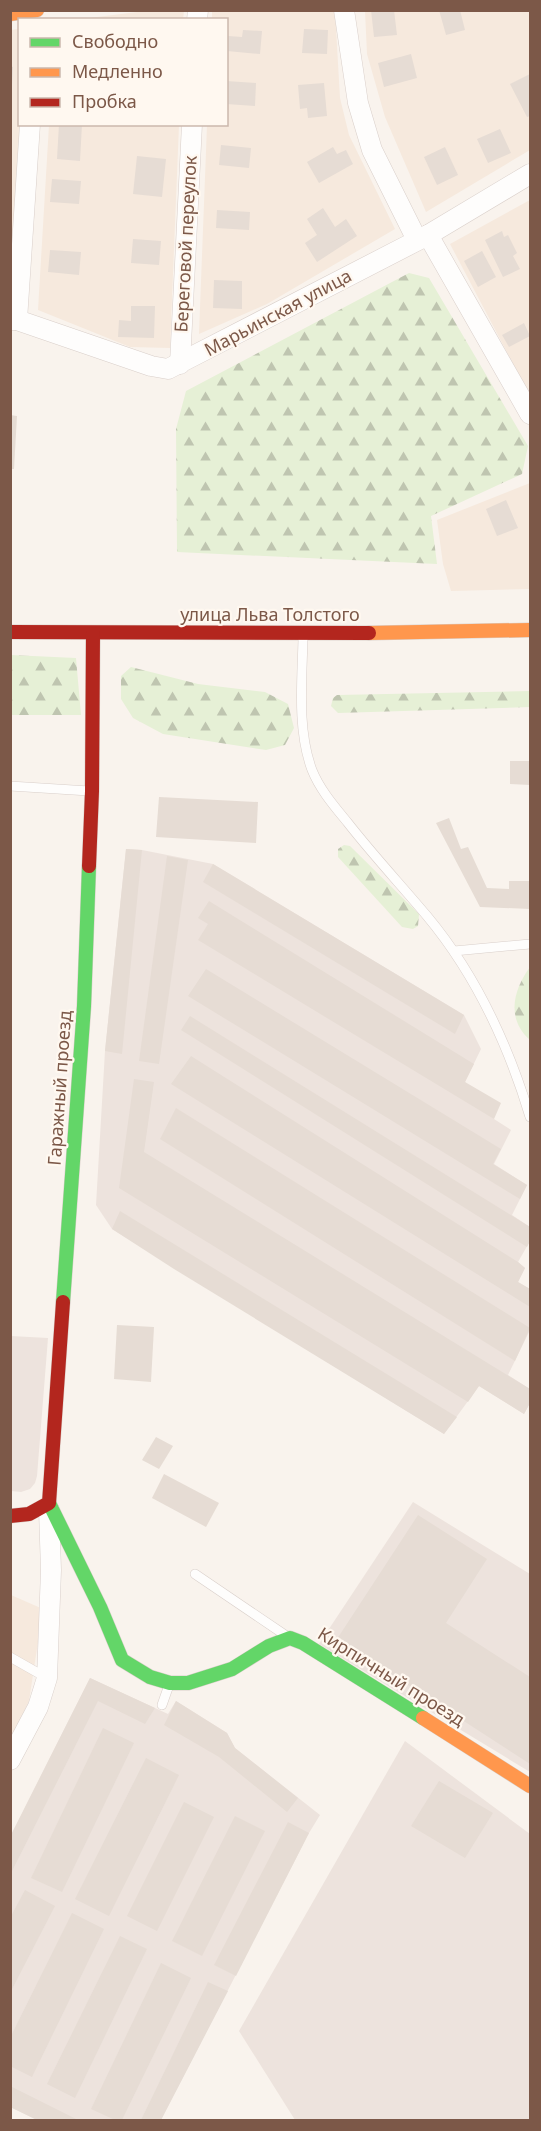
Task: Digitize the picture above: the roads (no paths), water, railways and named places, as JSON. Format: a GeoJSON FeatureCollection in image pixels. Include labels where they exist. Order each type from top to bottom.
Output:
{"type":"FeatureCollection","features":[{"type":"Feature","properties":{"kind":"main road"},"geometry":{"type":"LineString","coordinates":[[10,14],[40,13]]}},
{"type":"Feature","properties":{"kind":"main road","name":"улица Льва Толстого"},"geometry":{"type":"LineString","coordinates":[[10,632],[303,634],[531,630]]}},
{"type":"Feature","properties":{"kind":"main road","name":"Гаражный проезд"},"geometry":{"type":"LineString","coordinates":[[49,1503],[84,1006],[92,791],[93,634]]}},
{"type":"Feature","properties":{"kind":"main road"},"geometry":{"type":"LineString","coordinates":[[10,1515],[28,1514],[49,1503]]}},
{"type":"Feature","properties":{"kind":"main road","name":"Кирпичный проезд"},"geometry":{"type":"LineString","coordinates":[[49,1503],[95,1597],[122,1660],[150,1677],[170,1683],[188,1683],[232,1669],[269,1646],[290,1638],[303,1643],[531,1786]]}},
{"type":"Feature","properties":{"kind":"street"},"geometry":{"type":"LineString","coordinates":[[344,10],[358,103],[372,150],[531,414]]}},
{"type":"Feature","properties":{"kind":"street"},"geometry":{"type":"LineString","coordinates":[[14,320],[30,126]]}},
{"type":"Feature","properties":{"kind":"street","name":"Береговой переулок"},"geometry":{"type":"LineString","coordinates":[[180,364],[192,126]]}},
{"type":"Feature","properties":{"kind":"street","name":"Марьинская улица"},"geometry":{"type":"LineString","coordinates":[[14,320],[151,366],[168,369],[423,237],[531,174]]}},
{"type":"Feature","properties":{"kind":"street"},"geometry":{"type":"LineString","coordinates":[[10,1760],[38,1707],[47,1678],[51,1570],[49,1503]]}},
{"type":"Feature","properties":{"kind":"lane"},"geometry":{"type":"LineString","coordinates":[[303,634],[302,710],[312,771],[330,802],[454,951],[479,991],[503,1038],[531,1117]]}},
{"type":"Feature","properties":{"kind":"lane"},"geometry":{"type":"LineString","coordinates":[[10,786],[92,791]]}},
{"type":"Feature","properties":{"kind":"lane"},"geometry":{"type":"LineString","coordinates":[[454,951],[531,944]]}},
{"type":"Feature","properties":{"kind":"lane"},"geometry":{"type":"LineString","coordinates":[[195,1574],[290,1638]]}},
{"type":"Feature","properties":{"kind":"lane"},"geometry":{"type":"LineString","coordinates":[[10,1658],[47,1678]]}},
{"type":"Feature","properties":{"kind":"lane"},"geometry":{"type":"LineString","coordinates":[[162,1706],[170,1683]]}}]}
